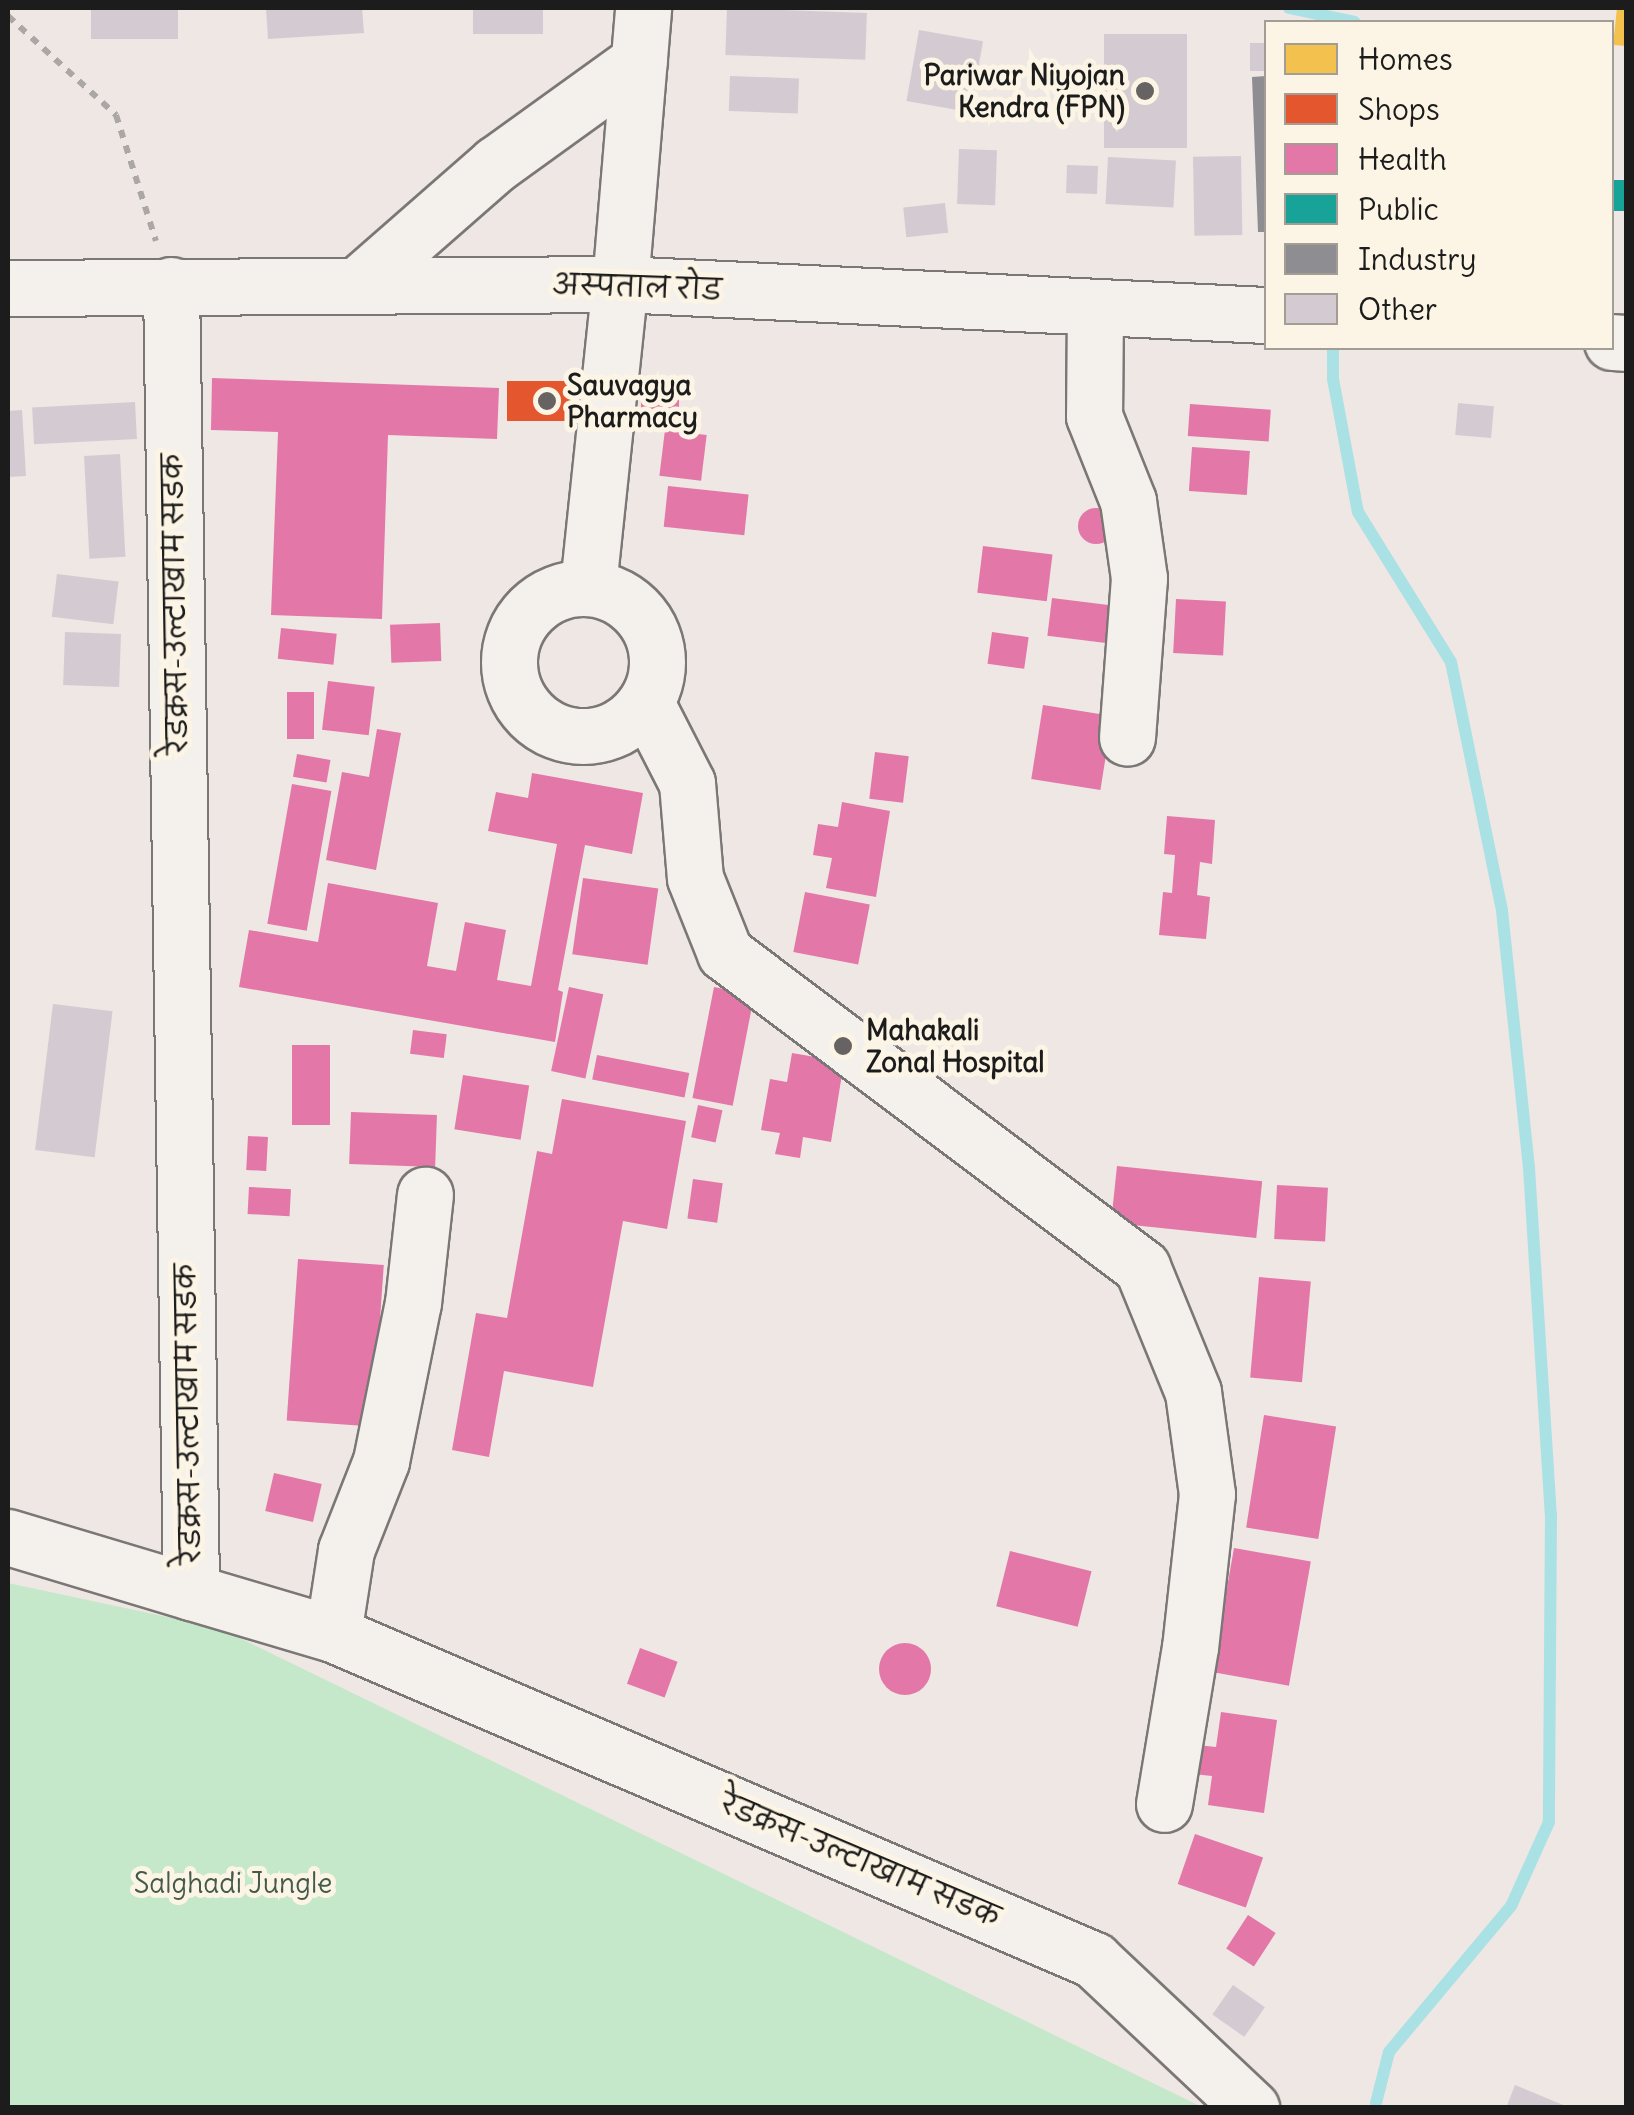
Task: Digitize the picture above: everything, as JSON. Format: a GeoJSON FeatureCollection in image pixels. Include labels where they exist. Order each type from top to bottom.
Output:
{"type":"FeatureCollection","features":[{"type":"Feature","properties":{"kind":"street"},"geometry":{"type":"LineString","coordinates":[[588,586],[620,284],[643,8]]}},
{"type":"Feature","properties":{"kind":"street"},"geometry":{"type":"LineString","coordinates":[[360,283],[496,164],[639,61]]}},
{"type":"Feature","properties":{"kind":"street","name":"रेडक्रस-उल्टाखाम सडक"},"geometry":{"type":"LineString","coordinates":[[170,284],[191,1592],[333,1634],[1094,1960],[1250,2108]]}},
{"type":"Feature","properties":{"kind":"street","name":"अस्पताल रोड"},"geometry":{"type":"LineString","coordinates":[[8,288],[620,284],[1264,315]]}},
{"type":"Feature","properties":{"kind":"street"},"geometry":{"type":"LineString","coordinates":[[1095,307],[1094,416],[1128,501],[1140,578],[1127,738]]}},
{"type":"Feature","properties":{"kind":"street"},"geometry":{"type":"LineString","coordinates":[[648,705],[605,736],[552,733],[514,696],[508,644],[537,601],[588,586],[636,606],[660,654],[648,705],[688,783],[695,878],[725,953],[1142,1267],[1193,1392],[1207,1494],[1190,1646],[1164,1804]]}},
{"type":"Feature","properties":{"kind":"street"},"geometry":{"type":"LineString","coordinates":[[333,1634],[346,1550],[382,1462],[413,1303],[426,1195]]}},
{"type":"Feature","properties":{"kind":"street"},"geometry":{"type":"LineString","coordinates":[[8,1537],[191,1592]]}},
{"type":"Feature","properties":{"kind":"path"},"geometry":{"type":"LineString","coordinates":[[8,16],[116,114],[170,284]]}},
{"type":"Feature","properties":{"kind":"green space","name":"Salghadi Jungle"},"geometry":{"type":"Polygon","coordinates":[[[8,1583],[219,1628],[1202,2107],[8,2108],[8,1583]]]}},
{"type":"Feature","properties":{"kind":"building: Homes"},"geometry":{"type":"Polygon","coordinates":[[[1617,8],[1626,8],[1626,46],[1614,45],[1617,8]]]}},
{"type":"Feature","properties":{"kind":"building: Shops","name":"Sauvagya Pharmacy"},"geometry":{"type":"Polygon","coordinates":[[[507,381],[589,381],[589,421],[507,421],[507,381]]]}},
{"type":"Feature","properties":{"kind":"building: Health"},"geometry":{"type":"Polygon","coordinates":[[[212,378],[499,388],[497,439],[388,435],[382,619],[271,615],[278,432],[211,430],[212,378]]]}},
{"type":"Feature","properties":{"kind":"building: Health"},"geometry":{"type":"Polygon","coordinates":[[[641,379],[679,379],[679,428],[641,428],[641,379]]]}},
{"type":"Feature","properties":{"kind":"building: Health"},"geometry":{"type":"Polygon","coordinates":[[[1190,404],[1271,410],[1269,442],[1188,436],[1190,404]]]}},
{"type":"Feature","properties":{"kind":"building: Health"},"geometry":{"type":"Polygon","coordinates":[[[665,430],[707,435],[701,481],[659,476],[665,430]]]}},
{"type":"Feature","properties":{"kind":"building: Health"},"geometry":{"type":"Polygon","coordinates":[[[1192,447],[1250,451],[1247,495],[1189,491],[1192,447]]]}},
{"type":"Feature","properties":{"kind":"building: Health"},"geometry":{"type":"Polygon","coordinates":[[[668,486],[749,494],[744,535],[664,527],[668,486]]]}},
{"type":"Feature","properties":{"kind":"building: Health"},"geometry":{"type":"Polygon","coordinates":[[[1096,508],[1108,514],[1114,526],[1108,538],[1096,544],[1084,538],[1078,526],[1084,514],[1096,508]]]}},
{"type":"Feature","properties":{"kind":"building: Health"},"geometry":{"type":"Polygon","coordinates":[[[983,546],[1052,555],[1047,601],[977,593],[983,546]]]}},
{"type":"Feature","properties":{"kind":"building: Health"},"geometry":{"type":"Polygon","coordinates":[[[1052,598],[1120,606],[1116,644],[1047,636],[1052,598]]]}},
{"type":"Feature","properties":{"kind":"building: Health"},"geometry":{"type":"Polygon","coordinates":[[[1176,599],[1226,602],[1223,656],[1173,653],[1176,599]]]}},
{"type":"Feature","properties":{"kind":"building: Health"},"geometry":{"type":"Polygon","coordinates":[[[440,623],[441,661],[391,663],[390,625],[440,623]]]}},
{"type":"Feature","properties":{"kind":"building: Health"},"geometry":{"type":"Polygon","coordinates":[[[281,628],[337,634],[333,665],[278,659],[281,628]]]}},
{"type":"Feature","properties":{"kind":"building: Health"},"geometry":{"type":"Polygon","coordinates":[[[992,632],[1029,637],[1024,669],[988,664],[992,632]]]}},
{"type":"Feature","properties":{"kind":"building: Health"},"geometry":{"type":"Polygon","coordinates":[[[328,681],[375,687],[369,735],[322,730],[328,681]]]}},
{"type":"Feature","properties":{"kind":"building: Health"},"geometry":{"type":"Polygon","coordinates":[[[287,692],[314,692],[314,739],[287,739],[287,692]]]}},
{"type":"Feature","properties":{"kind":"building: Health"},"geometry":{"type":"Polygon","coordinates":[[[1043,705],[1112,716],[1100,790],[1031,779],[1043,705]]]}},
{"type":"Feature","properties":{"kind":"building: Health"},"geometry":{"type":"Polygon","coordinates":[[[377,729],[401,733],[376,870],[326,860],[342,772],[369,777],[377,729]]]}},
{"type":"Feature","properties":{"kind":"building: Health"},"geometry":{"type":"Polygon","coordinates":[[[875,752],[909,756],[903,803],[869,799],[875,752]]]}},
{"type":"Feature","properties":{"kind":"building: Health"},"geometry":{"type":"Polygon","coordinates":[[[297,754],[330,760],[326,783],[293,777],[297,754]]]}},
{"type":"Feature","properties":{"kind":"building: Health"},"geometry":{"type":"Polygon","coordinates":[[[532,773],[643,793],[632,854],[585,845],[558,990],[563,992],[555,1042],[239,987],[249,930],[318,942],[328,883],[438,903],[427,966],[456,971],[465,922],[506,930],[497,980],[531,986],[557,844],[488,831],[496,792],[528,798],[532,773]]]}},
{"type":"Feature","properties":{"kind":"building: Health"},"geometry":{"type":"Polygon","coordinates":[[[292,784],[331,791],[307,931],[267,924],[292,784]]]}},
{"type":"Feature","properties":{"kind":"building: Health"},"geometry":{"type":"Polygon","coordinates":[[[842,802],[890,811],[876,897],[826,888],[832,858],[813,855],[818,824],[838,827],[842,802]]]}},
{"type":"Feature","properties":{"kind":"building: Health"},"geometry":{"type":"Polygon","coordinates":[[[1167,816],[1215,820],[1212,864],[1200,862],[1197,895],[1210,897],[1206,939],[1159,935],[1163,892],[1172,893],[1175,855],[1164,854],[1167,816]]]}},
{"type":"Feature","properties":{"kind":"building: Health"},"geometry":{"type":"Polygon","coordinates":[[[583,878],[658,889],[648,965],[572,954],[583,878]]]}},
{"type":"Feature","properties":{"kind":"building: Health"},"geometry":{"type":"Polygon","coordinates":[[[805,892],[870,905],[858,964],[793,952],[805,892]]]}},
{"type":"Feature","properties":{"kind":"building: Health"},"geometry":{"type":"Polygon","coordinates":[[[569,987],[603,994],[585,1078],[551,1071],[569,987]]]}},
{"type":"Feature","properties":{"kind":"building: Health"},"geometry":{"type":"Polygon","coordinates":[[[714,987],[754,995],[733,1106],[692,1098],[714,987]]]}},
{"type":"Feature","properties":{"kind":"building: Health"},"geometry":{"type":"Polygon","coordinates":[[[413,1030],[447,1034],[444,1058],[410,1054],[413,1030]]]}},
{"type":"Feature","properties":{"kind":"building: Health"},"geometry":{"type":"Polygon","coordinates":[[[292,1045],[330,1045],[330,1125],[292,1125],[292,1045]]]}},
{"type":"Feature","properties":{"kind":"building: Health"},"geometry":{"type":"Polygon","coordinates":[[[792,1053],[844,1062],[831,1142],[803,1137],[800,1158],[775,1154],[780,1133],[761,1130],[770,1079],[787,1082],[792,1053]]]}},
{"type":"Feature","properties":{"kind":"building: Health"},"geometry":{"type":"Polygon","coordinates":[[[597,1055],[689,1073],[685,1097],[592,1080],[597,1055]]]}},
{"type":"Feature","properties":{"kind":"building: Health"},"geometry":{"type":"Polygon","coordinates":[[[463,1075],[529,1085],[521,1140],[454,1129],[463,1075]]]}},
{"type":"Feature","properties":{"kind":"building: Health"},"geometry":{"type":"Polygon","coordinates":[[[562,1099],[686,1121],[667,1229],[623,1221],[593,1387],[504,1371],[489,1457],[452,1450],[476,1313],[507,1318],[537,1151],[552,1154],[562,1099]]]}},
{"type":"Feature","properties":{"kind":"building: Health"},"geometry":{"type":"Polygon","coordinates":[[[698,1105],[722,1110],[716,1142],[691,1137],[698,1105]]]}},
{"type":"Feature","properties":{"kind":"building: Health"},"geometry":{"type":"Polygon","coordinates":[[[351,1112],[437,1115],[435,1167],[349,1164],[351,1112]]]}},
{"type":"Feature","properties":{"kind":"building: Health"},"geometry":{"type":"Polygon","coordinates":[[[248,1136],[268,1137],[266,1171],[246,1170],[248,1136]]]}},
{"type":"Feature","properties":{"kind":"building: Health"},"geometry":{"type":"Polygon","coordinates":[[[1117,1166],[1262,1181],[1256,1238],[1111,1223],[1117,1166]]]}},
{"type":"Feature","properties":{"kind":"building: Health"},"geometry":{"type":"Polygon","coordinates":[[[693,1179],[723,1183],[717,1223],[687,1219],[693,1179]]]}},
{"type":"Feature","properties":{"kind":"building: Health"},"geometry":{"type":"Polygon","coordinates":[[[1277,1185],[1328,1188],[1325,1242],[1274,1239],[1277,1185]]]}},
{"type":"Feature","properties":{"kind":"building: Health"},"geometry":{"type":"Polygon","coordinates":[[[249,1187],[291,1189],[290,1216],[248,1214],[249,1187]]]}},
{"type":"Feature","properties":{"kind":"building: Health"},"geometry":{"type":"Polygon","coordinates":[[[298,1259],[384,1265],[372,1427],[287,1421],[298,1259]]]}},
{"type":"Feature","properties":{"kind":"building: Health"},"geometry":{"type":"Polygon","coordinates":[[[1259,1277],[1311,1282],[1302,1382],[1250,1378],[1259,1277]]]}},
{"type":"Feature","properties":{"kind":"building: Health"},"geometry":{"type":"Polygon","coordinates":[[[1264,1415],[1336,1426],[1318,1539],[1246,1528],[1264,1415]]]}},
{"type":"Feature","properties":{"kind":"building: Health"},"geometry":{"type":"Polygon","coordinates":[[[274,1473],[322,1484],[313,1522],[265,1511],[274,1473]]]}},
{"type":"Feature","properties":{"kind":"building: Health"},"geometry":{"type":"Polygon","coordinates":[[[1234,1548],[1311,1562],[1289,1686],[1212,1672],[1234,1548]]]}},
{"type":"Feature","properties":{"kind":"building: Health"},"geometry":{"type":"Polygon","coordinates":[[[1010,1551],[1092,1571],[1078,1627],[996,1606],[1010,1551]]]}},
{"type":"Feature","properties":{"kind":"building: Health"},"geometry":{"type":"Polygon","coordinates":[[[905,1643],[923,1651],[931,1669],[923,1687],[905,1695],[887,1687],[879,1669],[887,1651],[905,1643]]]}},
{"type":"Feature","properties":{"kind":"building: Health"},"geometry":{"type":"Polygon","coordinates":[[[640,1648],[678,1662],[665,1697],[627,1684],[640,1648]]]}},
{"type":"Feature","properties":{"kind":"building: Health"},"geometry":{"type":"Polygon","coordinates":[[[1221,1712],[1277,1720],[1264,1813],[1208,1805],[1212,1776],[1193,1774],[1197,1745],[1216,1747],[1221,1712]]]}},
{"type":"Feature","properties":{"kind":"building: Health"},"geometry":{"type":"Polygon","coordinates":[[[1195,1834],[1263,1857],[1246,1908],[1178,1884],[1195,1834]]]}},
{"type":"Feature","properties":{"kind":"building: Health"},"geometry":{"type":"Polygon","coordinates":[[[1248,1915],[1276,1933],[1254,1967],[1226,1949],[1248,1915]]]}},
{"type":"Feature","properties":{"kind":"building: Public"},"geometry":{"type":"Polygon","coordinates":[[[1614,180],[1626,180],[1626,211],[1614,211],[1614,180]]]}},
{"type":"Feature","properties":{"kind":"building: Industry"},"geometry":{"type":"Polygon","coordinates":[[[1264,76],[1264,232],[1258,232],[1252,77],[1264,76]]]}},
{"type":"Feature","properties":{"kind":"building: Other"},"geometry":{"type":"Polygon","coordinates":[[[91,8],[178,8],[178,39],[91,39],[91,8]]]}},
{"type":"Feature","properties":{"kind":"building: Other"},"geometry":{"type":"Polygon","coordinates":[[[266,8],[362,8],[364,33],[268,39],[266,8]]]}},
{"type":"Feature","properties":{"kind":"building: Other"},"geometry":{"type":"Polygon","coordinates":[[[473,8],[543,8],[543,34],[473,34],[473,8]]]}},
{"type":"Feature","properties":{"kind":"building: Other"},"geometry":{"type":"Polygon","coordinates":[[[727,8],[867,13],[865,60],[725,55],[727,8]]]}},
{"type":"Feature","properties":{"kind":"building: Other"},"geometry":{"type":"Polygon","coordinates":[[[919,30],[983,41],[971,112],[906,101],[919,30]]]}},
{"type":"Feature","properties":{"kind":"building: Other","name":"Pariwar Niyojan Kendra (FPN)"},"geometry":{"type":"Polygon","coordinates":[[[1104,34],[1187,34],[1187,148],[1104,148],[1104,34]]]}},
{"type":"Feature","properties":{"kind":"building: Other"},"geometry":{"type":"Polygon","coordinates":[[[1250,43],[1264,43],[1264,71],[1250,71],[1250,43]]]}},
{"type":"Feature","properties":{"kind":"building: Other"},"geometry":{"type":"Polygon","coordinates":[[[730,76],[799,78],[798,113],[729,111],[730,76]]]}},
{"type":"Feature","properties":{"kind":"building: Other"},"geometry":{"type":"Polygon","coordinates":[[[959,149],[997,150],[995,205],[957,204],[959,149]]]}},
{"type":"Feature","properties":{"kind":"building: Other"},"geometry":{"type":"Polygon","coordinates":[[[1241,156],[1242,235],[1194,236],[1193,157],[1241,156]]]}},
{"type":"Feature","properties":{"kind":"building: Other"},"geometry":{"type":"Polygon","coordinates":[[[1108,157],[1176,161],[1173,207],[1106,204],[1108,157]]]}},
{"type":"Feature","properties":{"kind":"building: Other"},"geometry":{"type":"Polygon","coordinates":[[[1067,165],[1098,166],[1097,194],[1066,193],[1067,165]]]}},
{"type":"Feature","properties":{"kind":"building: Other"},"geometry":{"type":"Polygon","coordinates":[[[945,203],[948,233],[906,237],[903,207],[945,203]]]}},
{"type":"Feature","properties":{"kind":"building: Other"},"geometry":{"type":"Polygon","coordinates":[[[135,402],[137,439],[34,444],[32,407],[135,402]]]}},
{"type":"Feature","properties":{"kind":"building: Other"},"geometry":{"type":"Polygon","coordinates":[[[1458,403],[1494,406],[1491,438],[1455,435],[1458,403]]]}},
{"type":"Feature","properties":{"kind":"building: Other"},"geometry":{"type":"Polygon","coordinates":[[[22,410],[26,476],[8,477],[8,411],[22,410]]]}},
{"type":"Feature","properties":{"kind":"building: Other"},"geometry":{"type":"Polygon","coordinates":[[[120,454],[125,557],[89,559],[84,456],[120,454]]]}},
{"type":"Feature","properties":{"kind":"building: Other"},"geometry":{"type":"Polygon","coordinates":[[[57,574],[119,582],[113,624],[52,617],[57,574]]]}},
{"type":"Feature","properties":{"kind":"building: Other"},"geometry":{"type":"Polygon","coordinates":[[[65,632],[121,634],[119,687],[63,685],[65,632]]]}},
{"type":"Feature","properties":{"kind":"building: Other"},"geometry":{"type":"Polygon","coordinates":[[[53,1004],[113,1011],[95,1157],[35,1150],[53,1004]]]}},
{"type":"Feature","properties":{"kind":"building: Other"},"geometry":{"type":"Polygon","coordinates":[[[1233,1985],[1265,2007],[1244,2037],[1212,2014],[1233,1985]]]}},
{"type":"Feature","properties":{"kind":"building: Other"},"geometry":{"type":"Polygon","coordinates":[[[1515,2085],[1568,2107],[1568,2108],[1506,2108],[1515,2085]]]}},
{"type":"Feature","properties":{"kind":"waterway"},"geometry":{"type":"LineString","coordinates":[[1289,8],[1346,20]]}},
{"type":"Feature","properties":{"kind":"waterway"},"geometry":{"type":"LineString","coordinates":[[1333,350],[1333,379],[1358,512],[1451,662],[1502,911],[1529,1168],[1551,1514],[1549,1822],[1511,1906],[1389,2052],[1376,2103]]}},
{"type":"Feature","properties":{"kind":"place","name":"Pariwar Niyojan Kendra (FPN)"},"geometry":{"type":"Point","coordinates":[1145,91]}},
{"type":"Feature","properties":{"kind":"place","name":"Sauvagya Pharmacy"},"geometry":{"type":"Point","coordinates":[547,401]}},
{"type":"Feature","properties":{"kind":"place","name":"Mahakali Zonal Hospital"},"geometry":{"type":"Point","coordinates":[843,1046]}}]}
